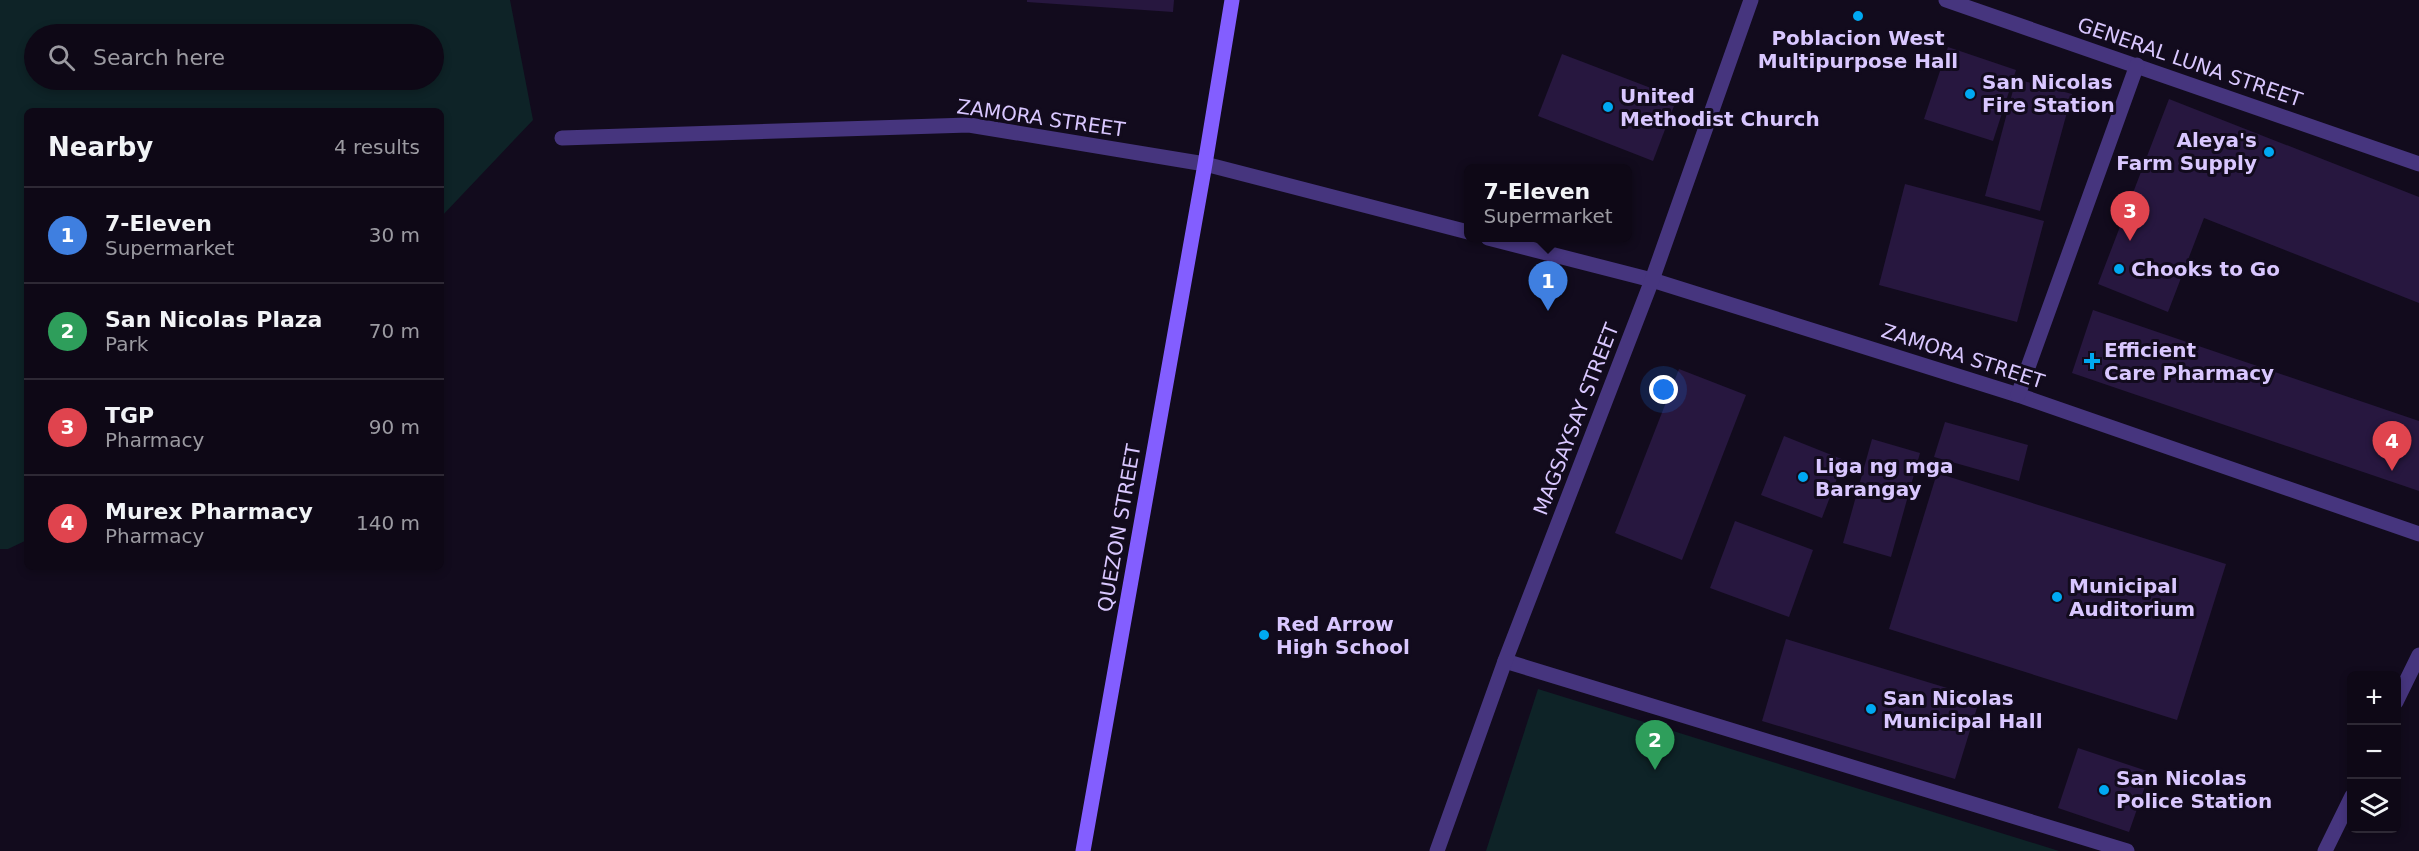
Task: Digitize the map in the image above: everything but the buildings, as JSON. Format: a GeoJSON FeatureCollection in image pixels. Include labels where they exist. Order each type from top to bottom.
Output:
{"type":"FeatureCollection","features":[{"type":"Feature","properties":{"kind":"street","name":"QUEZON STREET"},"geometry":{"type":"LineString","coordinates":[[1083,851],[1205,165],[1232,0]]}},
{"type":"Feature","properties":{"kind":"street","name":"MAGSAYSAY STREET"},"geometry":{"type":"LineString","coordinates":[[1437,851],[1505,661],[1653,280],[1751,0]]}},
{"type":"Feature","properties":{"kind":"street","name":"GENERAL LUNA STREET"},"geometry":{"type":"LineString","coordinates":[[1946,0],[2419,164]]}},
{"type":"Feature","properties":{"kind":"street"},"geometry":{"type":"LineString","coordinates":[[2018,395],[2137,65]]}},
{"type":"Feature","properties":{"kind":"street","name":"ZAMORA STREET"},"geometry":{"type":"LineString","coordinates":[[562,138],[969,125],[1205,165],[1464,231]]}},
{"type":"Feature","properties":{"kind":"street","name":"ZAMORA STREET"},"geometry":{"type":"LineString","coordinates":[[1507,242],[1653,280],[2018,395],[2419,534]]}},
{"type":"Feature","properties":{"kind":"street"},"geometry":{"type":"LineString","coordinates":[[2401,693],[2419,655]]}},
{"type":"Feature","properties":{"kind":"street"},"geometry":{"type":"LineString","coordinates":[[1505,661],[2127,851]]}},
{"type":"Feature","properties":{"kind":"street"},"geometry":{"type":"LineString","coordinates":[[2325,851],[2347,806]]}},
{"type":"Feature","properties":{"kind":"green space"},"geometry":{"type":"Polygon","coordinates":[[[0,0],[510,0],[533,120],[444,214],[444,108],[24,108],[24,541],[8,549],[0,549],[0,0]]]}},
{"type":"Feature","properties":{"kind":"green space"},"geometry":{"type":"Polygon","coordinates":[[[1538,689],[2059,851],[1486,851],[1538,689]]]}},
{"type":"Feature","properties":{"kind":"place","name":"Poblacion West Multipurpose Hall"},"geometry":{"type":"Point","coordinates":[1858,16]}},
{"type":"Feature","properties":{"kind":"place","name":"San Nicolas Fire Station"},"geometry":{"type":"Point","coordinates":[1970,94]}},
{"type":"Feature","properties":{"kind":"place","name":"United Methodist Church"},"geometry":{"type":"Point","coordinates":[1608,107]}},
{"type":"Feature","properties":{"kind":"place","name":"Aleya's Farm Supply"},"geometry":{"type":"Point","coordinates":[2269,152]}},
{"type":"Feature","properties":{"kind":"place","name":"TGP"},"geometry":{"type":"Point","coordinates":[2130,241]}},
{"type":"Feature","properties":{"kind":"place","name":"Chooks to Go"},"geometry":{"type":"Point","coordinates":[2119,269]}},
{"type":"Feature","properties":{"kind":"place","name":"7-Eleven"},"geometry":{"type":"Point","coordinates":[1548,311]}},
{"type":"Feature","properties":{"kind":"place","name":"Efficient Care Pharmacy"},"geometry":{"type":"Point","coordinates":[2092,361]}},
{"type":"Feature","properties":{"kind":"place","name":"Murex Pharmacy"},"geometry":{"type":"Point","coordinates":[2392,471]}},
{"type":"Feature","properties":{"kind":"place","name":"Liga ng mga Barangay"},"geometry":{"type":"Point","coordinates":[1803,477]}},
{"type":"Feature","properties":{"kind":"place","name":"Municipal Auditorium"},"geometry":{"type":"Point","coordinates":[2057,597]}},
{"type":"Feature","properties":{"kind":"place","name":"Red Arrow High School"},"geometry":{"type":"Point","coordinates":[1264,635]}},
{"type":"Feature","properties":{"kind":"place","name":"San Nicolas Municipal Hall"},"geometry":{"type":"Point","coordinates":[1871,709]}},
{"type":"Feature","properties":{"kind":"place","name":"San Nicolas Plaza"},"geometry":{"type":"Point","coordinates":[1655,770]}},
{"type":"Feature","properties":{"kind":"place","name":"San Nicolas Police Station"},"geometry":{"type":"Point","coordinates":[2104,790]}}]}
